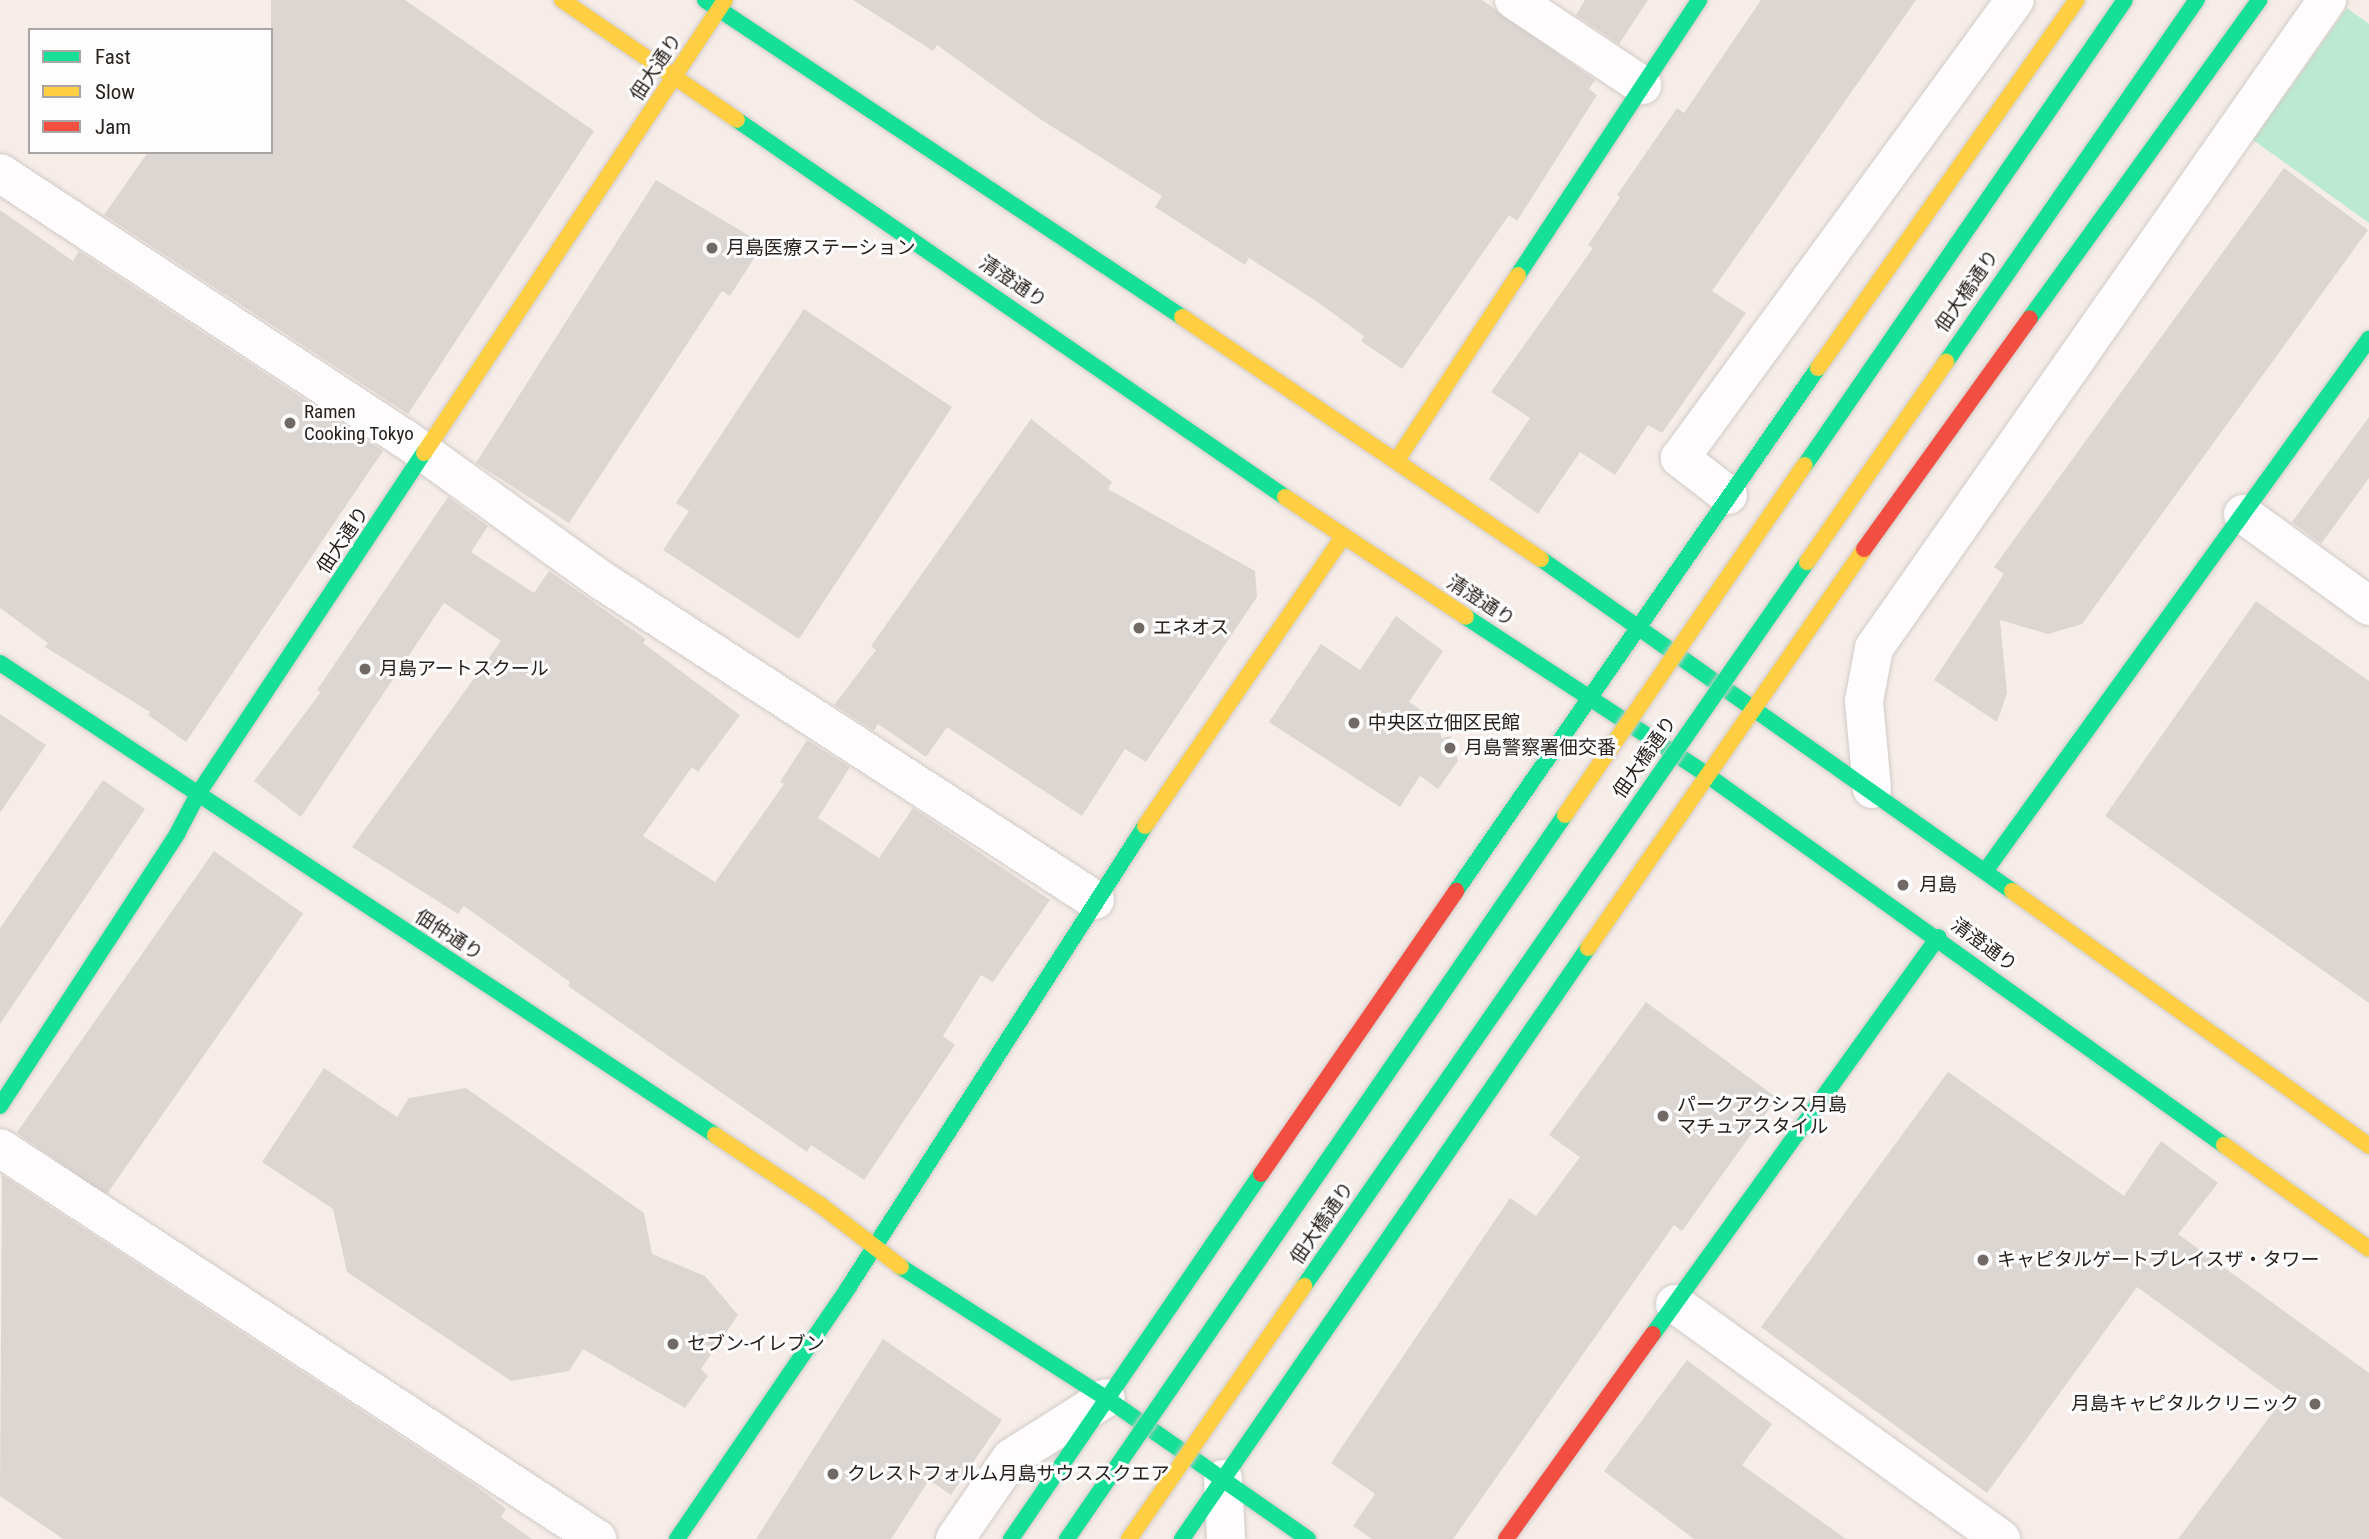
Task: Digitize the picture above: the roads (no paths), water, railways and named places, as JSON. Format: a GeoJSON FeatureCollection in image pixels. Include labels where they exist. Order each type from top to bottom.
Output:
{"type":"FeatureCollection","features":[{"type":"Feature","properties":{"kind":"main road","name":"清澄通り"},"geometry":{"type":"LineString","coordinates":[[562,0],[1343,537],[1707,775],[1938,937],[2369,1249]]}},
{"type":"Feature","properties":{"kind":"main road"},"geometry":{"type":"LineString","coordinates":[[705,0],[722,5],[1397,460],[1872,789],[2369,1146]]}},
{"type":"Feature","properties":{"kind":"main road"},"geometry":{"type":"LineString","coordinates":[[1397,460],[1699,0]]}},
{"type":"Feature","properties":{"kind":"main road"},"geometry":{"type":"LineString","coordinates":[[1011,1539],[1728,495],[2077,0]]}},
{"type":"Feature","properties":{"kind":"main road","name":"佃大橋通り"},"geometry":{"type":"LineString","coordinates":[[1067,1539],[2125,0]]}},
{"type":"Feature","properties":{"kind":"main road","name":"佃大橋通り"},"geometry":{"type":"LineString","coordinates":[[1129,1539],[2197,0]]}},
{"type":"Feature","properties":{"kind":"main road"},"geometry":{"type":"LineString","coordinates":[[1182,1539],[1824,604],[2259,0]]}},
{"type":"Feature","properties":{"kind":"main road","name":"佃大通り"},"geometry":{"type":"LineString","coordinates":[[0,1105],[177,834],[198,794],[722,5]]}},
{"type":"Feature","properties":{"kind":"main road"},"geometry":{"type":"LineString","coordinates":[[1986,870],[2369,338]]}},
{"type":"Feature","properties":{"kind":"main road"},"geometry":{"type":"LineString","coordinates":[[677,1539],[874,1245],[1095,900],[1343,537]]}},
{"type":"Feature","properties":{"kind":"main road","name":"佃仲通り"},"geometry":{"type":"LineString","coordinates":[[0,663],[818,1204],[973,1317],[1106,1398],[1308,1539]]}},
{"type":"Feature","properties":{"kind":"main road"},"geometry":{"type":"LineString","coordinates":[[1506,1539],[1846,1072],[1938,937]]}},
{"type":"Feature","properties":{"kind":"street"},"geometry":{"type":"LineString","coordinates":[[1514,0],[1642,85]]}},
{"type":"Feature","properties":{"kind":"street"},"geometry":{"type":"LineString","coordinates":[[1728,495],[1680,458],[2015,0]]}},
{"type":"Feature","properties":{"kind":"street"},"geometry":{"type":"LineString","coordinates":[[1872,789],[1864,701],[1874,648],[2327,0]]}},
{"type":"Feature","properties":{"kind":"street"},"geometry":{"type":"LineString","coordinates":[[0,173],[426,454],[604,582],[1095,900]]}},
{"type":"Feature","properties":{"kind":"street"},"geometry":{"type":"LineString","coordinates":[[2243,514],[2369,606]]}},
{"type":"Feature","properties":{"kind":"street"},"geometry":{"type":"LineString","coordinates":[[0,1148],[597,1539]]}},
{"type":"Feature","properties":{"kind":"street"},"geometry":{"type":"LineString","coordinates":[[1675,1304],[2001,1539]]}},
{"type":"Feature","properties":{"kind":"street"},"geometry":{"type":"LineString","coordinates":[[956,1539],[1011,1458],[1106,1398]]}},
{"type":"Feature","properties":{"kind":"street"},"geometry":{"type":"LineString","coordinates":[[1223,1479],[1226,1539]]}},
{"type":"Feature","properties":{"kind":"place","name":"月島医療ステーション"},"geometry":{"type":"Point","coordinates":[712,248]}},
{"type":"Feature","properties":{"kind":"place","name":"Ramen Cooking Tokyo"},"geometry":{"type":"Point","coordinates":[290,423]}},
{"type":"Feature","properties":{"kind":"place","name":"エネオス"},"geometry":{"type":"Point","coordinates":[1139,628]}},
{"type":"Feature","properties":{"kind":"place","name":"月島アートスクール"},"geometry":{"type":"Point","coordinates":[365,669]}},
{"type":"Feature","properties":{"kind":"place","name":"中央区立佃区民館"},"geometry":{"type":"Point","coordinates":[1354,723]}},
{"type":"Feature","properties":{"kind":"place","name":"月島警察署佃交番"},"geometry":{"type":"Point","coordinates":[1450,748]}},
{"type":"Feature","properties":{"kind":"place","name":"月島"},"geometry":{"type":"Point","coordinates":[1903,885]}},
{"type":"Feature","properties":{"kind":"place","name":"パークアクシス月島 マチュアスタイル"},"geometry":{"type":"Point","coordinates":[1663,1116]}},
{"type":"Feature","properties":{"kind":"place","name":"キャピタルゲートプレイスザ・タワー"},"geometry":{"type":"Point","coordinates":[1983,1260]}},
{"type":"Feature","properties":{"kind":"place","name":"セブン-イレブン"},"geometry":{"type":"Point","coordinates":[673,1344]}},
{"type":"Feature","properties":{"kind":"place","name":"月島キャピタルクリニック"},"geometry":{"type":"Point","coordinates":[2315,1404]}},
{"type":"Feature","properties":{"kind":"place","name":"クレストフォルム月島サウススクエア"},"geometry":{"type":"Point","coordinates":[833,1474]}}]}
